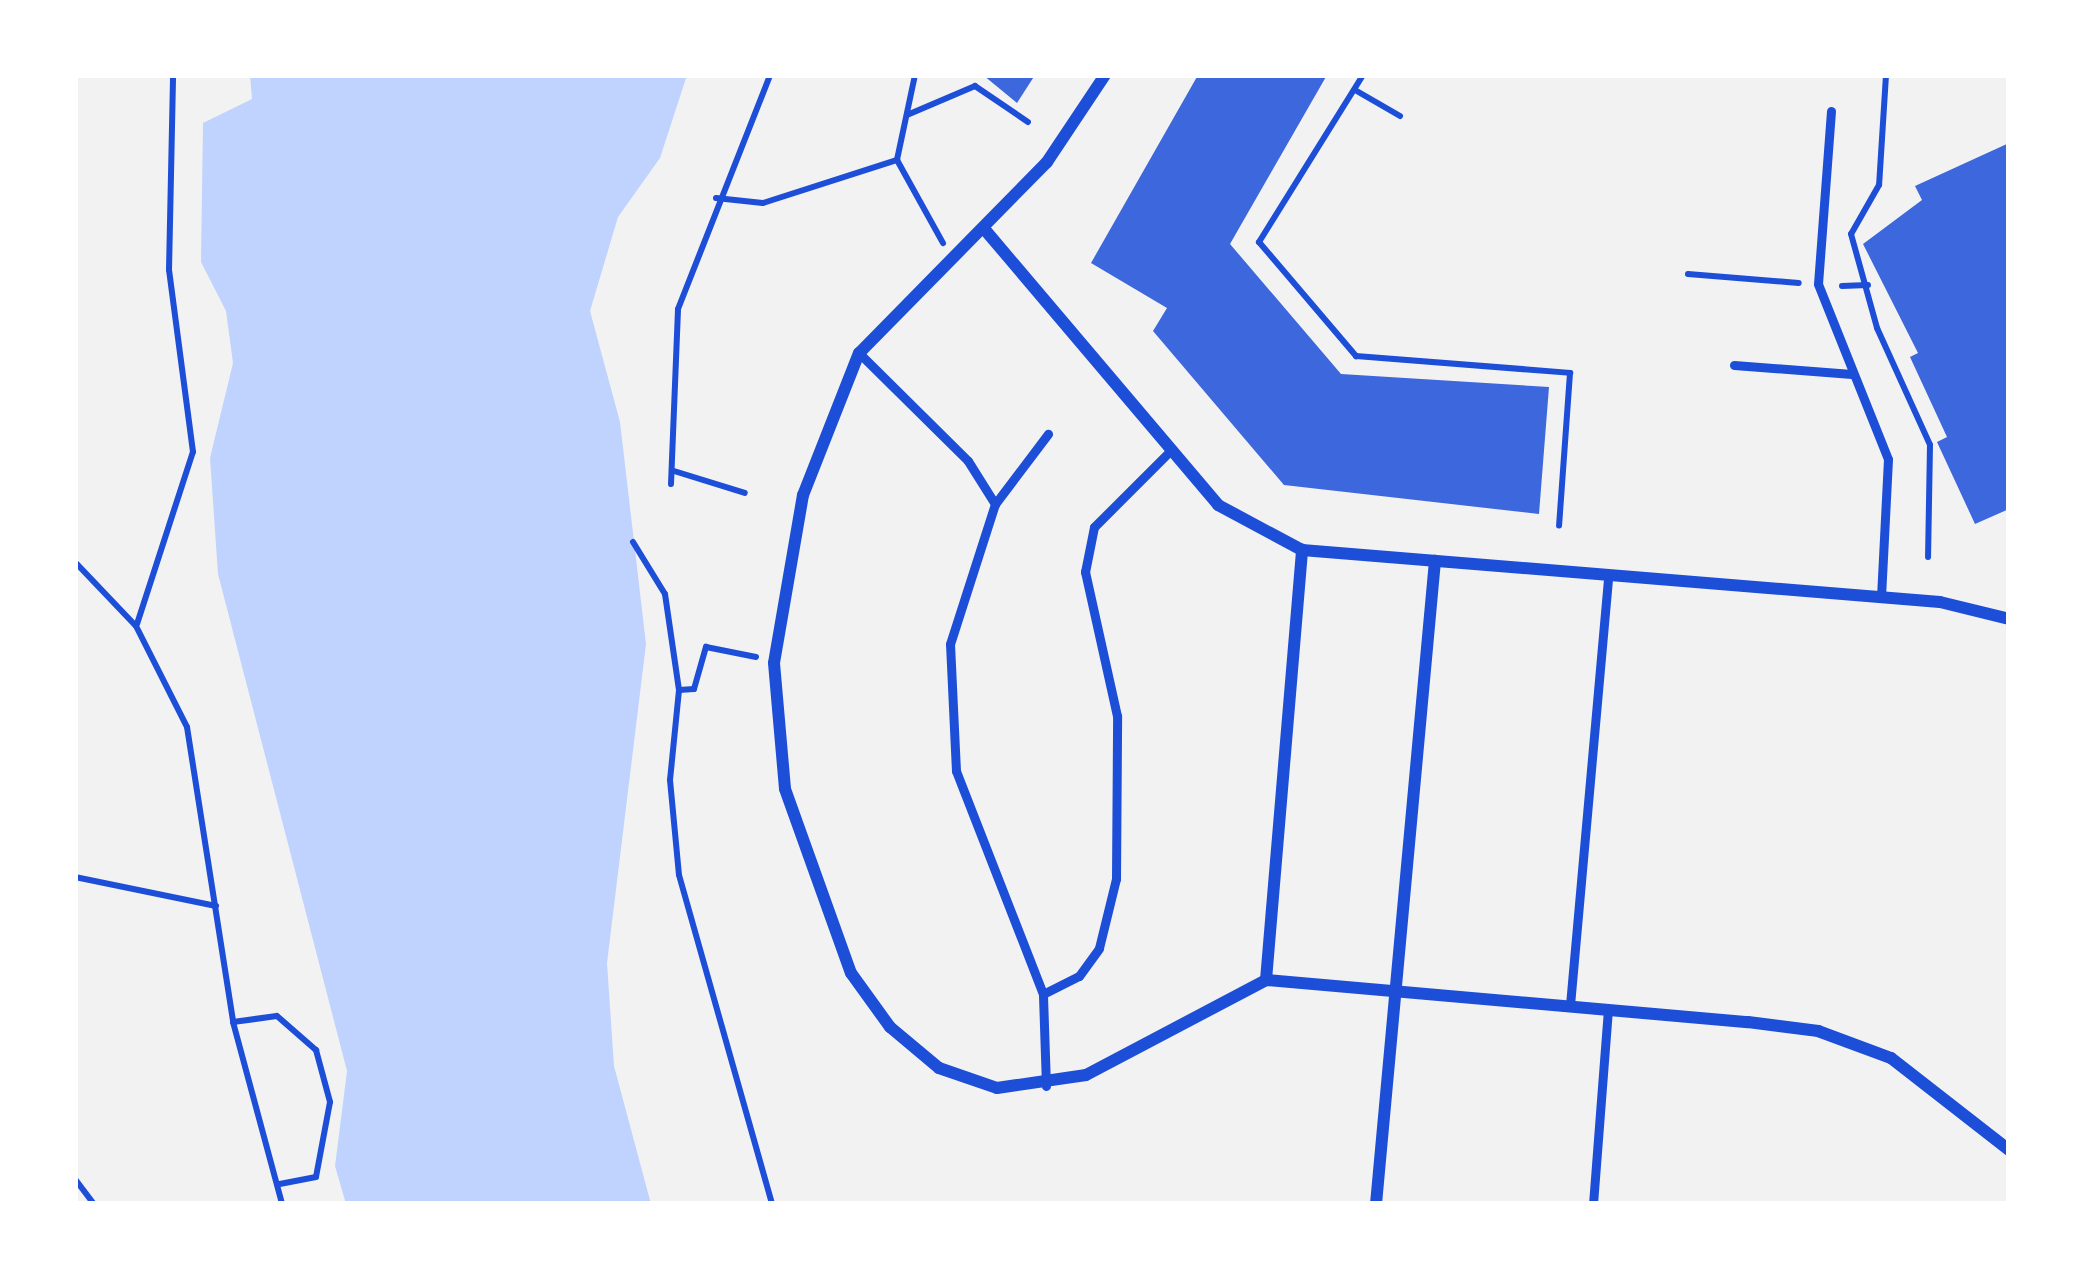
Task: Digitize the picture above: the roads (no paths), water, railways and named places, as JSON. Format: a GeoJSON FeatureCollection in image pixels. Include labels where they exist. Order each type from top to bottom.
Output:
{"type":"FeatureCollection","features":[{"type":"Feature","properties":{"kind":"street"},"geometry":{"type":"LineString","coordinates":[[1105,75],[986,231],[955,255],[859,353],[802,495],[774,662],[784,789],[851,973],[890,1027],[939,1068],[997,1088],[1046,1086],[1266,980],[1818,1031],[1892,1058],[2009,1150]]}},
{"type":"Feature","properties":{"kind":"street"},"geometry":{"type":"LineString","coordinates":[[986,231],[1218,505],[1302,550],[1880,597],[2009,619]]}},
{"type":"Feature","properties":{"kind":"street"},"geometry":{"type":"LineString","coordinates":[[1266,980],[1302,550]]}},
{"type":"Feature","properties":{"kind":"street"},"geometry":{"type":"LineString","coordinates":[[1376,1204],[1400,992],[1435,561]]}},
{"type":"Feature","properties":{"kind":"lane"},"geometry":{"type":"LineString","coordinates":[[1831,111],[1818,284],[1888,459],[1880,597]]}},
{"type":"Feature","properties":{"kind":"lane"},"geometry":{"type":"LineString","coordinates":[[859,353],[968,461],[995,503]]}},
{"type":"Feature","properties":{"kind":"lane"},"geometry":{"type":"LineString","coordinates":[[1734,364],[1852,374]]}},
{"type":"Feature","properties":{"kind":"lane"},"geometry":{"type":"LineString","coordinates":[[1046,1086],[1042,994],[956,771],[950,644],[995,503],[1048,434]]}},
{"type":"Feature","properties":{"kind":"lane"},"geometry":{"type":"LineString","coordinates":[[1042,994],[1078,976],[1099,947],[1116,879],[1117,716],[1085,572],[1094,527],[1170,452]]}},
{"type":"Feature","properties":{"kind":"lane"},"geometry":{"type":"LineString","coordinates":[[1570,1005],[1608,576]]}},
{"type":"Feature","properties":{"kind":"lane"},"geometry":{"type":"LineString","coordinates":[[1594,1204],[1608,1009]]}},
{"type":"Feature","properties":{"kind":"water"},"geometry":{"type":"Polygon","coordinates":[[[250,75],[687,75],[660,158],[618,217],[590,311],[620,422],[646,644],[607,963],[614,1066],[651,1204],[346,1204],[335,1166],[347,1071],[218,574],[210,458],[233,363],[226,311],[201,262],[203,123],[252,99],[250,75]]]}}]}
